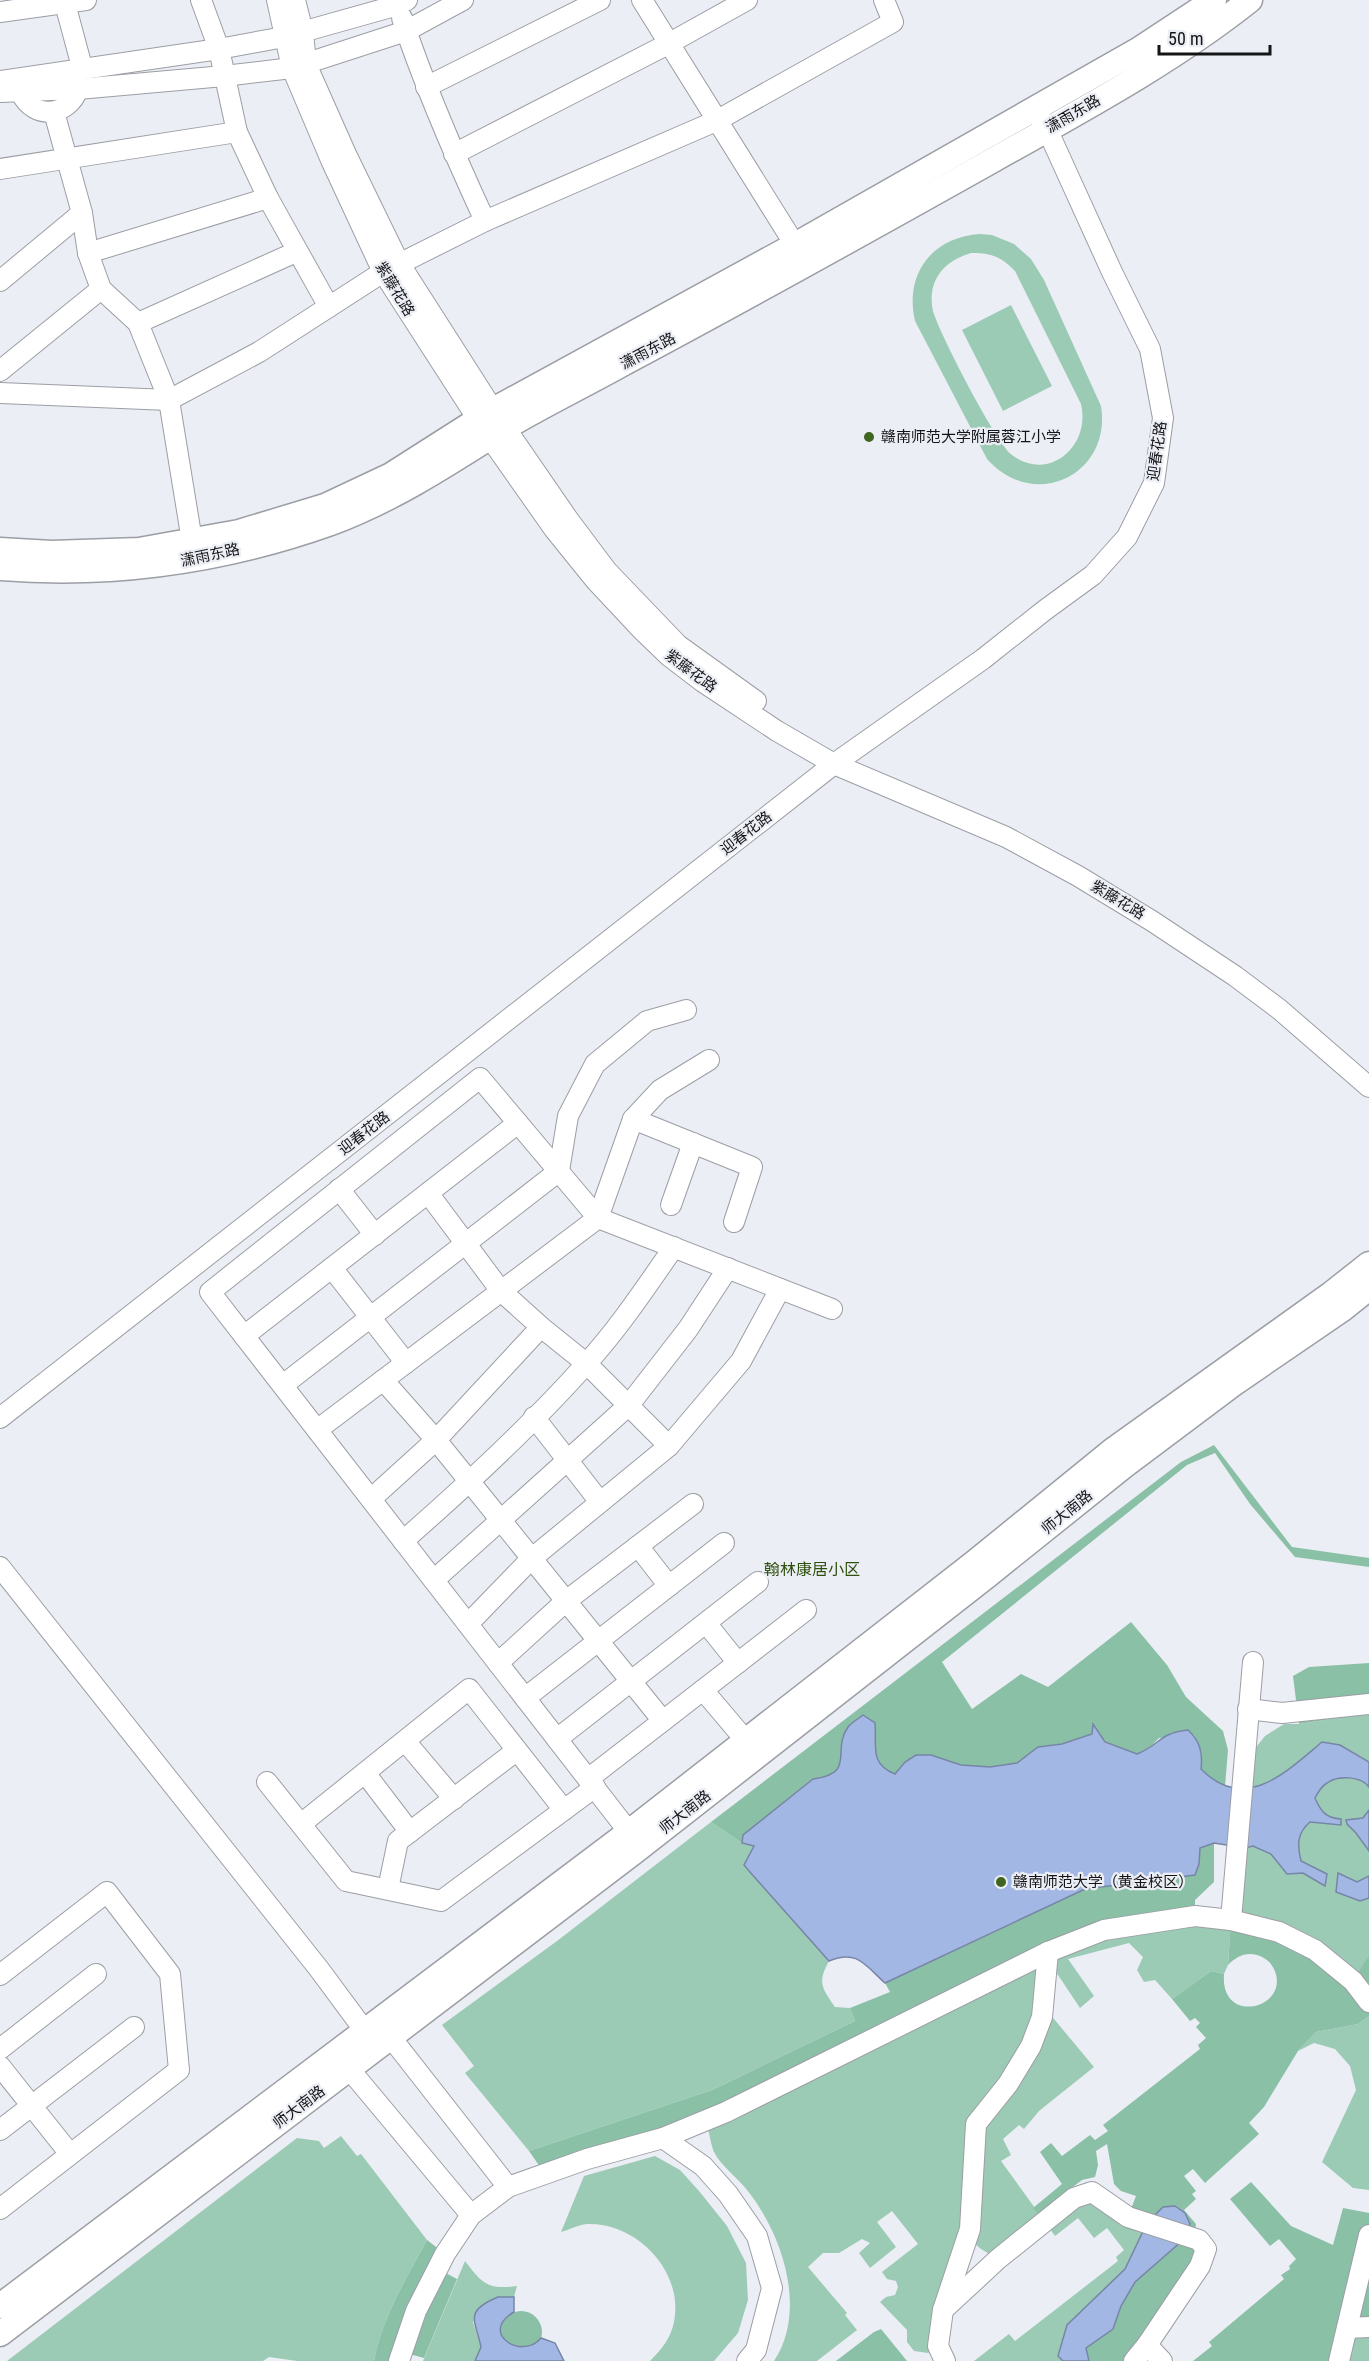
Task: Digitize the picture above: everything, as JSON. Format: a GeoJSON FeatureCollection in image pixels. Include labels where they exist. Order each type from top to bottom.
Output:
{"type":"FeatureCollection","features":[{"type":"Feature","properties":{"kind":"main road","name":"潇雨东路"},"geometry":{"type":"LineString","coordinates":[[0,550],[52,553],[245,548],[333,522],[401,492],[492,424],[795,245],[1138,50],[1215,0]]}},
{"type":"Feature","properties":{"kind":"main road","name":"潇雨东路"},"geometry":{"type":"LineString","coordinates":[[492,424],[813,261],[1153,68],[1251,0]]}},
{"type":"Feature","properties":{"kind":"main road","name":"潇雨东路"},"geometry":{"type":"LineString","coordinates":[[0,568],[92,570],[144,568],[193,551]]}},
{"type":"Feature","properties":{"kind":"main road","name":"师大南路"},"geometry":{"type":"LineString","coordinates":[[0,2334],[629,1833],[974,1563],[1113,1450],[1331,1294],[1369,1264]]}},
{"type":"Feature","properties":{"kind":"main road","name":"师大南路"},"geometry":{"type":"LineString","coordinates":[[378,2034],[653,1837],[1124,1466],[1236,1382],[1344,1308],[1369,1288]]}},
{"type":"Feature","properties":{"kind":"main road","name":"师大南路"},"geometry":{"type":"LineString","coordinates":[[2,2302],[343,2061]]}},
{"type":"Feature","properties":{"kind":"street"},"geometry":{"type":"LineString","coordinates":[[0,12],[64,1],[86,0]]}},
{"type":"Feature","properties":{"kind":"street"},"geometry":{"type":"LineString","coordinates":[[201,0],[219,49],[237,132],[296,252],[329,307]]}},
{"type":"Feature","properties":{"kind":"street","name":"紫藤花路"},"geometry":{"type":"LineString","coordinates":[[277,0],[294,35]]}},
{"type":"Feature","properties":{"kind":"street","name":"紫藤花路"},"geometry":{"type":"LineString","coordinates":[[296,0],[294,35],[299,66],[346,154],[391,268],[492,424],[554,529],[596,581],[654,642],[703,682],[777,731],[1006,837],[1078,876],[1152,921],[1280,1009],[1369,1087]]}},
{"type":"Feature","properties":{"kind":"street"},"geometry":{"type":"LineString","coordinates":[[0,92],[21,93],[78,89],[224,76],[299,66],[406,31],[463,0]]}},
{"type":"Feature","properties":{"kind":"street"},"geometry":{"type":"LineString","coordinates":[[426,87],[600,0]]}},
{"type":"Feature","properties":{"kind":"street"},"geometry":{"type":"LineString","coordinates":[[642,0],[795,245]]}},
{"type":"Feature","properties":{"kind":"street"},"geometry":{"type":"LineString","coordinates":[[454,154],[668,44],[747,0]]}},
{"type":"Feature","properties":{"kind":"street"},"geometry":{"type":"LineString","coordinates":[[0,393],[169,400],[259,352],[391,268],[485,221],[716,121],[893,22],[884,0]]}},
{"type":"Feature","properties":{"kind":"street"},"geometry":{"type":"LineString","coordinates":[[64,1],[82,67]]}},
{"type":"Feature","properties":{"kind":"street"},"geometry":{"type":"LineString","coordinates":[[0,81],[82,67],[219,49],[294,35],[401,2],[406,31],[426,87],[485,221]]}},
{"type":"Feature","properties":{"kind":"street"},"geometry":{"type":"LineString","coordinates":[[21,93],[28,105],[34,109],[54,112],[72,102],[78,89]]}},
{"type":"Feature","properties":{"kind":"street","name":"迎春花路"},"geometry":{"type":"LineString","coordinates":[[0,1418],[840,760],[983,659],[1094,575],[1127,537],[1154,483],[1163,418],[1150,348],[1112,272],[1047,129],[1034,108]]}},
{"type":"Feature","properties":{"kind":"street"},"geometry":{"type":"LineString","coordinates":[[54,112],[82,213],[88,253],[101,288],[138,323],[169,400],[193,551]]}},
{"type":"Feature","properties":{"kind":"street"},"geometry":{"type":"LineString","coordinates":[[0,170],[237,132]]}},
{"type":"Feature","properties":{"kind":"street"},"geometry":{"type":"LineString","coordinates":[[88,253],[268,198]]}},
{"type":"Feature","properties":{"kind":"street"},"geometry":{"type":"LineString","coordinates":[[0,281],[82,213]]}},
{"type":"Feature","properties":{"kind":"street"},"geometry":{"type":"LineString","coordinates":[[138,323],[296,252]]}},
{"type":"Feature","properties":{"kind":"street"},"geometry":{"type":"LineString","coordinates":[[0,371],[101,288]]}},
{"type":"Feature","properties":{"kind":"street","name":"紫藤花路"},"geometry":{"type":"LineString","coordinates":[[840,760],[1010,827],[1084,867],[1158,911],[1241,968],[1285,1000],[1369,1071]]}},
{"type":"Feature","properties":{"kind":"street"},"geometry":{"type":"LineString","coordinates":[[283,1385],[559,1171],[568,1116],[595,1064],[647,1021],[686,1010]]}},
{"type":"Feature","properties":{"kind":"street"},"geometry":{"type":"LineString","coordinates":[[317,1430],[598,1218],[633,1119],[660,1090],[709,1060]]}},
{"type":"Feature","properties":{"kind":"street"},"geometry":{"type":"LineString","coordinates":[[629,1833],[210,1292],[480,1078],[598,1218],[832,1309]]}},
{"type":"Feature","properties":{"kind":"street"},"geometry":{"type":"LineString","coordinates":[[633,1119],[752,1167],[734,1222]]}},
{"type":"Feature","properties":{"kind":"street"},"geometry":{"type":"LineString","coordinates":[[244,1336],[518,1123]]}},
{"type":"Feature","properties":{"kind":"street"},"geometry":{"type":"LineString","coordinates":[[671,1205],[693,1143]]}},
{"type":"Feature","properties":{"kind":"street"},"geometry":{"type":"LineString","coordinates":[[339,1189],[375,1235]]}},
{"type":"Feature","properties":{"kind":"street"},"geometry":{"type":"LineString","coordinates":[[428,1193],[501,1291],[587,1364],[669,1446]]}},
{"type":"Feature","properties":{"kind":"street"},"geometry":{"type":"LineString","coordinates":[[403,1541],[470,1482],[587,1364],[635,1304],[674,1247]]}},
{"type":"Feature","properties":{"kind":"street"},"geometry":{"type":"LineString","coordinates":[[332,1268],[406,1363]]}},
{"type":"Feature","properties":{"kind":"street"},"geometry":{"type":"LineString","coordinates":[[434,1580],[629,1405],[688,1329],[728,1268]]}},
{"type":"Feature","properties":{"kind":"street"},"geometry":{"type":"LineString","coordinates":[[468,1624],[531,1558],[669,1446],[741,1361],[780,1289]]}},
{"type":"Feature","properties":{"kind":"street"},"geometry":{"type":"LineString","coordinates":[[371,1499],[436,1440],[541,1327]]}},
{"type":"Feature","properties":{"kind":"street"},"geometry":{"type":"LineString","coordinates":[[383,1380],[436,1440],[663,1721]]}},
{"type":"Feature","properties":{"kind":"street"},"geometry":{"type":"LineString","coordinates":[[534,1417],[600,1502]]}},
{"type":"Feature","properties":{"kind":"street"},"geometry":{"type":"LineString","coordinates":[[498,1663],[566,1601],[693,1504]]}},
{"type":"Feature","properties":{"kind":"street"},"geometry":{"type":"LineString","coordinates":[[525,1698],[723,1543]]}},
{"type":"Feature","properties":{"kind":"street"},"geometry":{"type":"LineString","coordinates":[[638,1546],[669,1586]]}},
{"type":"Feature","properties":{"kind":"street"},"geometry":{"type":"LineString","coordinates":[[0,1567],[319,1969],[378,2034],[508,2187]]}},
{"type":"Feature","properties":{"kind":"street"},"geometry":{"type":"LineString","coordinates":[[557,1739],[758,1582]]}},
{"type":"Feature","properties":{"kind":"street"},"geometry":{"type":"LineString","coordinates":[[267,1782],[346,1881],[441,1901],[564,1810],[591,1783],[663,1721],[806,1610]]}},
{"type":"Feature","properties":{"kind":"street"},"geometry":{"type":"LineString","coordinates":[[706,1623],[738,1663]]}},
{"type":"Feature","properties":{"kind":"street"},"geometry":{"type":"LineString","coordinates":[[1231,1920],[1253,1662]]}},
{"type":"Feature","properties":{"kind":"street"},"geometry":{"type":"LineString","coordinates":[[302,1824],[469,1689],[564,1810]]}},
{"type":"Feature","properties":{"kind":"street"},"geometry":{"type":"LineString","coordinates":[[703,1690],[747,1742]]}},
{"type":"Feature","properties":{"kind":"street"},"geometry":{"type":"LineString","coordinates":[[1248,1709],[1282,1713],[1369,1704]]}},
{"type":"Feature","properties":{"kind":"street"},"geometry":{"type":"LineString","coordinates":[[405,1741],[454,1799]]}},
{"type":"Feature","properties":{"kind":"street"},"geometry":{"type":"LineString","coordinates":[[388,1889],[398,1841],[516,1751]]}},
{"type":"Feature","properties":{"kind":"street"},"geometry":{"type":"LineString","coordinates":[[365,1773],[410,1832]]}},
{"type":"Feature","properties":{"kind":"street"},"geometry":{"type":"LineString","coordinates":[[0,1975],[107,1892],[170,1974],[179,2070],[0,2209]]}},
{"type":"Feature","properties":{"kind":"street"},"geometry":{"type":"LineString","coordinates":[[399,2361],[416,2311],[445,2254],[471,2215],[508,2187],[587,2160],[663,2138],[726,2112],[1048,1952],[1104,1930],[1195,1916],[1231,1920],[1279,1932],[1315,1950],[1353,1980],[1369,2002]]}},
{"type":"Feature","properties":{"kind":"street"},"geometry":{"type":"LineString","coordinates":[[945,2361],[938,2346],[943,2310],[970,2229],[976,2124],[1008,2084],[1031,2046],[1042,2017],[1048,1952]]}},
{"type":"Feature","properties":{"kind":"street"},"geometry":{"type":"LineString","coordinates":[[0,2049],[96,1974]]}},
{"type":"Feature","properties":{"kind":"street"},"geometry":{"type":"LineString","coordinates":[[0,2130],[134,2027]]}},
{"type":"Feature","properties":{"kind":"street"},"geometry":{"type":"LineString","coordinates":[[343,2061],[471,2215]]}},
{"type":"Feature","properties":{"kind":"street"},"geometry":{"type":"LineString","coordinates":[[0,2066],[70,2154]]}},
{"type":"Feature","properties":{"kind":"street"},"geometry":{"type":"LineString","coordinates":[[663,2138],[703,2166],[728,2194],[757,2236],[772,2288],[756,2350],[747,2361]]}},
{"type":"Feature","properties":{"kind":"street"},"geometry":{"type":"LineString","coordinates":[[943,2310],[998,2259],[1074,2198],[1092,2192],[1128,2217],[1199,2240],[1206,2249],[1200,2266],[1134,2361]]}},
{"type":"Feature","properties":{"kind":"street"},"geometry":{"type":"LineString","coordinates":[[1339,2361],[1369,2235]]}},
{"type":"Feature","properties":{"kind":"street"},"geometry":{"type":"LineString","coordinates":[[1347,2328],[1369,2326]]}},
{"type":"Feature","properties":{"kind":"street"},"geometry":{"type":"LineString","coordinates":[[1147,2345],[1162,2361]]}},
{"type":"Feature","properties":{"kind":"green space"},"geometry":{"type":"Polygon","coordinates":[[[980,234],[992,235],[1014,244],[1031,259],[1044,280],[1101,406],[1101,430],[1094,451],[1082,467],[1066,478],[1047,484],[1026,483],[1006,475],[987,459],[915,321],[914,288],[925,261],[935,250],[963,237],[980,234]],[[971,253],[951,262],[940,272],[932,293],[933,311],[937,323],[969,387],[1004,446],[1012,455],[1026,463],[1040,465],[1053,462],[1064,456],[1080,434],[1081,404],[1015,271],[1000,259],[971,253]]]}},
{"type":"Feature","properties":{"kind":"green space"},"geometry":{"type":"Polygon","coordinates":[[[1011,305],[1052,386],[1003,411],[962,330],[1011,305]]]}},
{"type":"Feature","properties":{"kind":"green space"},"geometry":{"type":"Polygon","coordinates":[[[1214,1445],[1292,1547],[1369,1558],[1369,1567],[1295,1557],[1250,1504],[1215,1453],[1187,1465],[942,1662],[972,1709],[1021,1674],[1048,1687],[1131,1622],[1167,1665],[1186,1697],[1223,1731],[1228,1750],[1225,1787],[1212,1780],[1201,1769],[1202,1754],[1194,1735],[1159,1738],[1148,1749],[1137,1754],[1105,1742],[1093,1725],[1092,1734],[1062,1744],[1038,1747],[1017,1763],[990,1767],[961,1765],[931,1755],[905,1762],[895,1774],[887,1770],[878,1760],[875,1747],[875,1723],[843,1740],[842,1756],[834,1772],[812,1779],[743,1835],[742,1843],[711,1822],[1181,1462],[1214,1445]]]}},
{"type":"Feature","properties":{"kind":"green space"},"geometry":{"type":"Polygon","coordinates":[[[1369,1663],[1369,1713],[1299,1724],[1293,1676],[1309,1667],[1369,1663]]]}},
{"type":"Feature","properties":{"kind":"green space"},"geometry":{"type":"Polygon","coordinates":[[[1369,1713],[1369,1955],[1353,1981],[1231,1920],[1245,1761],[1265,1736],[1284,1724],[1299,1724],[1369,1713]]]}},
{"type":"Feature","properties":{"kind":"green space"},"geometry":{"type":"Polygon","coordinates":[[[711,1822],[742,1843],[754,1846],[744,1865],[829,1961],[822,1980],[824,1990],[835,2007],[850,2008],[855,2021],[712,2090],[529,2151],[465,2073],[474,2066],[442,2025],[557,1941],[711,1822]]]}},
{"type":"Feature","properties":{"kind":"green space"},"geometry":{"type":"Polygon","coordinates":[[[1214,1843],[1214,1882],[1195,1900],[1195,1916],[1104,1930],[726,2112],[545,2174],[529,2151],[712,2090],[855,2021],[850,2008],[890,1992],[885,1983],[1085,1889],[1195,1875],[1199,1864],[1199,1848],[1214,1843]]]}},
{"type":"Feature","properties":{"kind":"green space"},"geometry":{"type":"Polygon","coordinates":[[[1231,1920],[1228,1965],[1224,1974],[1211,1971],[1172,1999],[1155,1980],[1144,1982],[1137,1970],[1143,1957],[1129,1943],[1068,1959],[1094,1996],[1080,2008],[1052,1966],[1049,2013],[1094,2067],[1039,2111],[1024,2129],[1019,2125],[1003,2139],[1011,2155],[1001,2161],[1045,2222],[998,2259],[968,2238],[938,2346],[928,2353],[914,2351],[907,2342],[907,2330],[880,2302],[886,2297],[895,2295],[898,2287],[896,2281],[887,2279],[882,2272],[918,2244],[892,2211],[877,2222],[896,2247],[870,2268],[859,2253],[870,2243],[862,2239],[839,2253],[823,2253],[808,2267],[847,2313],[845,2315],[857,2330],[817,2361],[774,2361],[784,2341],[789,2319],[790,2296],[780,2250],[760,2208],[714,2152],[706,2120],[1104,1930],[1231,1920]]]}},
{"type":"Feature","properties":{"kind":"green space"},"geometry":{"type":"Polygon","coordinates":[[[1231,1920],[1279,1932],[1353,1980],[1369,1955],[1369,2016],[1358,2024],[1316,2032],[1298,2051],[1264,2107],[1249,2123],[1259,2134],[1205,2183],[1193,2169],[1184,2176],[1196,2191],[1192,2194],[1196,2199],[1184,2210],[1196,2224],[1194,2238],[1206,2249],[1147,2344],[1162,2361],[1089,2361],[1085,2348],[1113,2329],[1121,2306],[1135,2282],[1183,2240],[1185,2213],[1174,2206],[1163,2207],[1147,2223],[1128,2217],[1136,2196],[1121,2191],[1114,2184],[1107,2144],[1096,2151],[1098,2165],[1095,2177],[1082,2180],[1070,2189],[1074,2198],[1045,2222],[1033,2208],[1062,2184],[1040,2152],[1051,2143],[1062,2156],[1090,2135],[1095,2140],[1108,2131],[1103,2125],[1200,2049],[1198,2045],[1206,2038],[1196,2027],[1200,2023],[1195,2018],[1190,2021],[1172,1999],[1211,1971],[1224,1974],[1226,1991],[1233,2001],[1243,2006],[1254,2006],[1265,2002],[1273,1994],[1277,1983],[1274,1969],[1265,1958],[1253,1954],[1245,1955],[1228,1965],[1231,1920]]]}},
{"type":"Feature","properties":{"kind":"green space"},"geometry":{"type":"Polygon","coordinates":[[[1369,2016],[1369,2190],[1353,2188],[1322,2162],[1356,2090],[1350,2066],[1335,2049],[1314,2043],[1298,2051],[1316,2032],[1358,2024],[1369,2016]]]}},
{"type":"Feature","properties":{"kind":"green space"},"geometry":{"type":"Polygon","coordinates":[[[341,2136],[357,2156],[361,2154],[427,2240],[389,2314],[374,2361],[297,2361],[269,2357],[263,2361],[7,2361],[297,2138],[319,2141],[324,2148],[341,2136]]]}},
{"type":"Feature","properties":{"kind":"green space"},"geometry":{"type":"Polygon","coordinates":[[[655,2156],[680,2170],[699,2191],[727,2226],[746,2263],[748,2300],[738,2333],[714,2361],[650,2361],[662,2348],[671,2333],[675,2303],[672,2285],[664,2269],[654,2254],[640,2241],[606,2226],[585,2224],[561,2232],[584,2176],[655,2156]]]}},
{"type":"Feature","properties":{"kind":"green space"},"geometry":{"type":"Polygon","coordinates":[[[1251,2182],[1291,2226],[1333,2245],[1343,2208],[1369,2213],[1369,2327],[1347,2328],[1339,2361],[1193,2361],[1212,2346],[1209,2342],[1284,2279],[1281,2275],[1290,2269],[1289,2266],[1296,2259],[1279,2239],[1270,2246],[1230,2199],[1251,2182]]]}},
{"type":"Feature","properties":{"kind":"green space"},"geometry":{"type":"Polygon","coordinates":[[[1092,2192],[1147,2223],[1125,2269],[1067,2325],[1058,2356],[1063,2361],[974,2361],[1009,2334],[1015,2341],[1118,2261],[1116,2257],[1124,2250],[1107,2228],[1094,2238],[1078,2218],[1055,2236],[1045,2222],[1092,2192]]]}},
{"type":"Feature","properties":{"kind":"green space"},"geometry":{"type":"Polygon","coordinates":[[[427,2240],[445,2254],[438,2269],[457,2279],[424,2358],[402,2352],[399,2361],[374,2361],[389,2314],[427,2240]]]}},
{"type":"Feature","properties":{"kind":"green space"},"geometry":{"type":"Polygon","coordinates":[[[465,2261],[481,2280],[492,2286],[517,2286],[514,2297],[498,2297],[473,2322],[481,2347],[475,2361],[423,2361],[465,2261]]]}},
{"type":"Feature","properties":{"kind":"green space"},"geometry":{"type":"Polygon","coordinates":[[[521,2311],[536,2317],[542,2332],[536,2347],[521,2353],[506,2347],[500,2332],[506,2317],[521,2311]]]}},
{"type":"Feature","properties":{"kind":"green space"},"geometry":{"type":"Polygon","coordinates":[[[1369,2327],[1369,2361],[1339,2361],[1347,2328],[1369,2327]]]}},
{"type":"Feature","properties":{"kind":"green space"},"geometry":{"type":"Polygon","coordinates":[[[881,2329],[907,2361],[836,2361],[874,2332],[881,2329]]]}},
{"type":"Feature","properties":{"kind":"water"},"geometry":{"type":"Polygon","coordinates":[[[863,1715],[875,1723],[875,1747],[878,1760],[887,1770],[895,1774],[905,1762],[916,1755],[931,1755],[961,1765],[990,1767],[1017,1763],[1038,1747],[1062,1744],[1092,1734],[1093,1724],[1105,1742],[1137,1754],[1171,1734],[1188,1730],[1200,1748],[1201,1769],[1217,1782],[1233,1788],[1249,1788],[1264,1784],[1279,1776],[1322,1742],[1340,1745],[1369,1762],[1369,1787],[1355,1779],[1332,1780],[1323,1786],[1315,1798],[1325,1813],[1341,1819],[1341,1825],[1310,1822],[1300,1835],[1301,1861],[1327,1874],[1325,1886],[1303,1873],[1287,1874],[1271,1854],[1253,1846],[1245,1848],[1214,1843],[1200,1848],[1199,1864],[1195,1875],[1085,1889],[885,1983],[866,1965],[854,1958],[847,1957],[829,1961],[744,1865],[754,1846],[742,1843],[743,1835],[813,1779],[835,1772],[841,1760],[843,1736],[849,1726],[863,1715]]]}},
{"type":"Feature","properties":{"kind":"water"},"geometry":{"type":"Polygon","coordinates":[[[1369,1810],[1369,1851],[1346,1820],[1363,1818],[1369,1810]]]}},
{"type":"Feature","properties":{"kind":"water"},"geometry":{"type":"Polygon","coordinates":[[[1338,1873],[1357,1882],[1369,1876],[1369,1898],[1360,1901],[1336,1892],[1338,1873]]]}},
{"type":"Feature","properties":{"kind":"water"},"geometry":{"type":"Polygon","coordinates":[[[1175,2206],[1185,2213],[1190,2224],[1183,2240],[1135,2282],[1121,2306],[1113,2329],[1086,2348],[1089,2361],[1063,2361],[1058,2356],[1067,2325],[1125,2269],[1147,2223],[1163,2207],[1175,2206]]]}},
{"type":"Feature","properties":{"kind":"water"},"geometry":{"type":"Polygon","coordinates":[[[498,2297],[514,2297],[514,2312],[504,2320],[500,2328],[502,2336],[507,2341],[524,2347],[541,2338],[555,2343],[564,2361],[475,2361],[481,2347],[475,2323],[476,2312],[487,2302],[498,2297]]]}},
{"type":"Feature","properties":{"kind":"place","name":"赣南师范大学附属蓉江小学"},"geometry":{"type":"Point","coordinates":[869,437]}},
{"type":"Feature","properties":{"kind":"place","name":"赣南师范大学（黄金校区）"},"geometry":{"type":"Point","coordinates":[1001,1882]}},
{"type":"Feature","properties":{"kind":"district","name":"翰林康居小区"},"geometry":{"type":"Point","coordinates":[812,1569]}}]}
